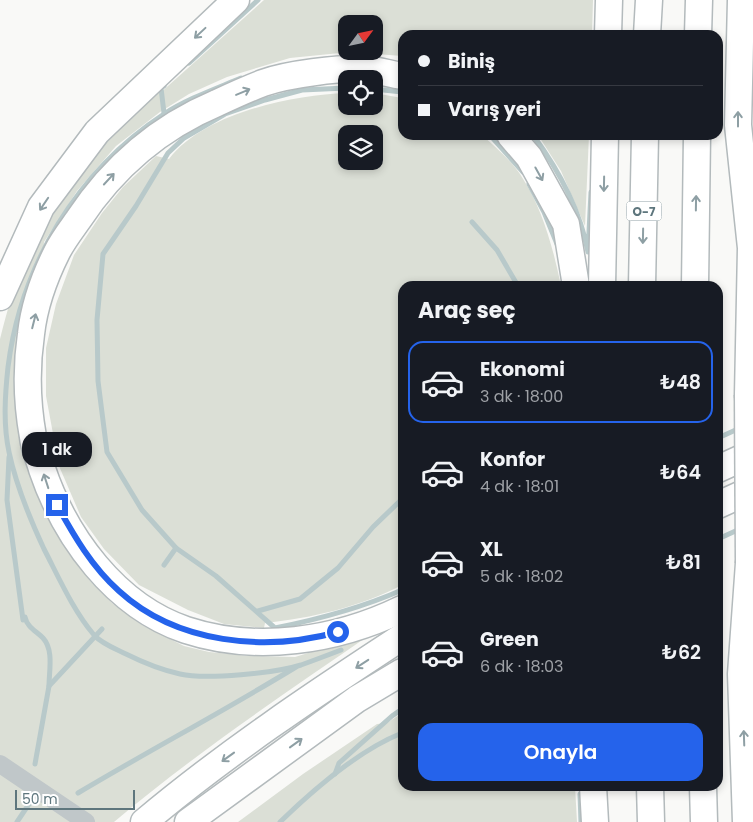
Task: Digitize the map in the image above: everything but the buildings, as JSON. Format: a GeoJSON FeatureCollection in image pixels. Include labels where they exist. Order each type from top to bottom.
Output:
{"type":"FeatureCollection","features":[{"type":"Feature","properties":{"kind":"highway"},"geometry":{"type":"LineString","coordinates":[[0,296],[40,207],[97,132],[236,0]]}},
{"type":"Feature","properties":{"kind":"highway"},"geometry":{"type":"LineString","coordinates":[[608,0],[608,30]]}},
{"type":"Feature","properties":{"kind":"highway"},"geometry":{"type":"LineString","coordinates":[[647,30],[648,0]]}},
{"type":"Feature","properties":{"kind":"highway"},"geometry":{"type":"LineString","coordinates":[[698,30],[700,0]]}},
{"type":"Feature","properties":{"kind":"highway"},"geometry":{"type":"LineString","coordinates":[[741,0],[738,125],[751,248]]}},
{"type":"Feature","properties":{"kind":"highway"},"geometry":{"type":"LineString","coordinates":[[398,75],[365,69],[316,73],[265,82],[192,114],[158,134],[123,164],[94,195],[57,251],[41,292],[31,333],[28,382],[33,440],[50,492],[80,546],[119,591],[153,615],[185,629],[237,642],[280,642],[323,636],[383,619],[398,611]]}},
{"type":"Feature","properties":{"kind":"highway"},"geometry":{"type":"LineString","coordinates":[[753,139],[748,395],[753,646]]}},
{"type":"Feature","properties":{"kind":"highway"},"geometry":{"type":"LineString","coordinates":[[515,140],[529,156],[566,224],[575,281]]}},
{"type":"Feature","properties":{"kind":"highway"},"geometry":{"type":"LineString","coordinates":[[602,281],[605,140]]}},
{"type":"Feature","properties":{"kind":"highway","name":"O-7"},"geometry":{"type":"LineString","coordinates":[[642,281],[645,140]]}},
{"type":"Feature","properties":{"kind":"highway"},"geometry":{"type":"LineString","coordinates":[[695,281],[697,140]]}},
{"type":"Feature","properties":{"kind":"highway"},"geometry":{"type":"LineString","coordinates":[[723,467],[753,453]]}},
{"type":"Feature","properties":{"kind":"highway"},"geometry":{"type":"LineString","coordinates":[[723,503],[753,489]]}},
{"type":"Feature","properties":{"kind":"highway"},"geometry":{"type":"LineString","coordinates":[[746,822],[741,674],[750,563]]}},
{"type":"Feature","properties":{"kind":"highway"},"geometry":{"type":"LineString","coordinates":[[144,822],[181,791],[311,696],[398,640]]}},
{"type":"Feature","properties":{"kind":"highway"},"geometry":{"type":"LineString","coordinates":[[188,822],[242,781],[357,700],[398,674]]}},
{"type":"Feature","properties":{"kind":"highway"},"geometry":{"type":"LineString","coordinates":[[200,822],[242,781]]}},
{"type":"Feature","properties":{"kind":"highway"},"geometry":{"type":"LineString","coordinates":[[594,791],[595,822]]}},
{"type":"Feature","properties":{"kind":"highway"},"geometry":{"type":"LineString","coordinates":[[650,791],[651,822]]}},
{"type":"Feature","properties":{"kind":"highway"},"geometry":{"type":"LineString","coordinates":[[703,791],[704,822]]}},
{"type":"Feature","properties":{"kind":"street"},"geometry":{"type":"LineString","coordinates":[[0,764],[86,822]]}},
{"type":"Feature","properties":{"kind":"shaded area"},"geometry":{"type":"Polygon","coordinates":[[[264,0],[593,0],[592,30],[398,30],[398,56],[383,55],[383,15],[338,15],[338,53],[290,58],[227,77],[189,94],[160,112],[116,146],[77,191],[44,242],[43,262],[15,370],[18,429],[43,510],[69,554],[92,583],[112,603],[142,625],[184,646],[209,652],[249,656],[295,657],[371,634],[208,748],[114,822],[0,822],[0,339],[17,279],[32,245],[57,204],[89,162],[158,88],[159,94],[264,0]]]}},
{"type":"Feature","properties":{"kind":"shaded area"},"geometry":{"type":"Polygon","coordinates":[[[338,94],[338,115],[383,115],[383,95],[398,97],[398,140],[488,140],[512,163],[535,200],[546,228],[560,281],[398,281],[398,587],[369,600],[318,615],[265,623],[264,628],[224,624],[188,610],[139,585],[104,549],[81,517],[59,466],[46,396],[46,348],[56,304],[74,255],[102,213],[123,187],[156,156],[169,159],[184,143],[226,118],[275,103],[338,94]]]}},
{"type":"Feature","properties":{"kind":"shaded area"},"geometry":{"type":"Polygon","coordinates":[[[541,140],[589,140],[585,226],[561,171],[541,140]]]}},
{"type":"Feature","properties":{"kind":"shaded area"},"geometry":{"type":"Polygon","coordinates":[[[398,716],[398,791],[575,791],[577,822],[238,822],[303,774],[377,724],[387,723],[398,716]]]}},
{"type":"Feature","properties":{"kind":"waterway"},"geometry":{"type":"LineString","coordinates":[[189,63],[258,0]]}},
{"type":"Feature","properties":{"kind":"waterway"},"geometry":{"type":"LineString","coordinates":[[241,78],[182,104],[164,114],[133,137],[105,163],[80,192],[58,224],[40,257],[26,292],[15,329],[6,388],[5,420],[7,441],[19,489],[44,549],[79,615],[94,635],[105,644],[152,666],[192,676],[241,675],[275,671],[301,665],[341,650]]}},
{"type":"Feature","properties":{"kind":"waterway"},"geometry":{"type":"LineString","coordinates":[[164,86],[161,88],[164,113]]}},
{"type":"Feature","properties":{"kind":"waterway"},"geometry":{"type":"LineString","coordinates":[[338,88],[302,90],[225,114],[184,138],[168,153],[136,206],[103,254],[97,320],[98,381],[107,452],[142,510],[176,548],[216,576],[275,628],[340,612],[398,592]]}},
{"type":"Feature","properties":{"kind":"waterway"},"geometry":{"type":"LineString","coordinates":[[383,90],[398,92]]}},
{"type":"Feature","properties":{"kind":"waterway"},"geometry":{"type":"LineString","coordinates":[[494,140],[523,172]]}},
{"type":"Feature","properties":{"kind":"waterway"},"geometry":{"type":"LineString","coordinates":[[536,140],[551,162],[574,205],[588,252],[591,192]]}},
{"type":"Feature","properties":{"kind":"waterway"},"geometry":{"type":"LineString","coordinates":[[529,184],[544,212],[557,244]]}},
{"type":"Feature","properties":{"kind":"waterway"},"geometry":{"type":"LineString","coordinates":[[472,222],[497,250],[515,281]]}},
{"type":"Feature","properties":{"kind":"waterway"},"geometry":{"type":"LineString","coordinates":[[723,436],[740,428]]}},
{"type":"Feature","properties":{"kind":"waterway"},"geometry":{"type":"LineString","coordinates":[[9,457],[7,500],[23,620]]}},
{"type":"Feature","properties":{"kind":"waterway"},"geometry":{"type":"LineString","coordinates":[[258,611],[300,599],[338,568],[373,527],[398,503]]}},
{"type":"Feature","properties":{"kind":"waterway"},"geometry":{"type":"LineString","coordinates":[[723,537],[742,528]]}},
{"type":"Feature","properties":{"kind":"waterway"},"geometry":{"type":"LineString","coordinates":[[164,565],[176,548]]}},
{"type":"Feature","properties":{"kind":"waterway"},"geometry":{"type":"LineString","coordinates":[[25,617],[30,626],[43,638],[49,648],[49,686]]}},
{"type":"Feature","properties":{"kind":"waterway"},"geometry":{"type":"LineString","coordinates":[[35,764],[49,686],[102,629]]}},
{"type":"Feature","properties":{"kind":"waterway"},"geometry":{"type":"LineString","coordinates":[[78,793],[296,667]]}},
{"type":"Feature","properties":{"kind":"waterway"},"geometry":{"type":"LineString","coordinates":[[335,774],[339,763],[398,712]]}},
{"type":"Feature","properties":{"kind":"waterway"},"geometry":{"type":"LineString","coordinates":[[280,822],[322,784],[353,760],[398,735]]}},
{"type":"Feature","properties":{"kind":"waterway"},"geometry":{"type":"LineString","coordinates":[[580,794],[581,822]]}},
{"type":"Feature","properties":{"kind":"waterway"},"geometry":{"type":"LineString","coordinates":[[17,822],[29,804]]}},
{"type":"Feature","properties":{"kind":"route"},"geometry":{"type":"LineString","coordinates":[[57,505],[80,546],[119,591],[153,615],[185,629],[237,642],[280,642],[338,632]]}}]}
